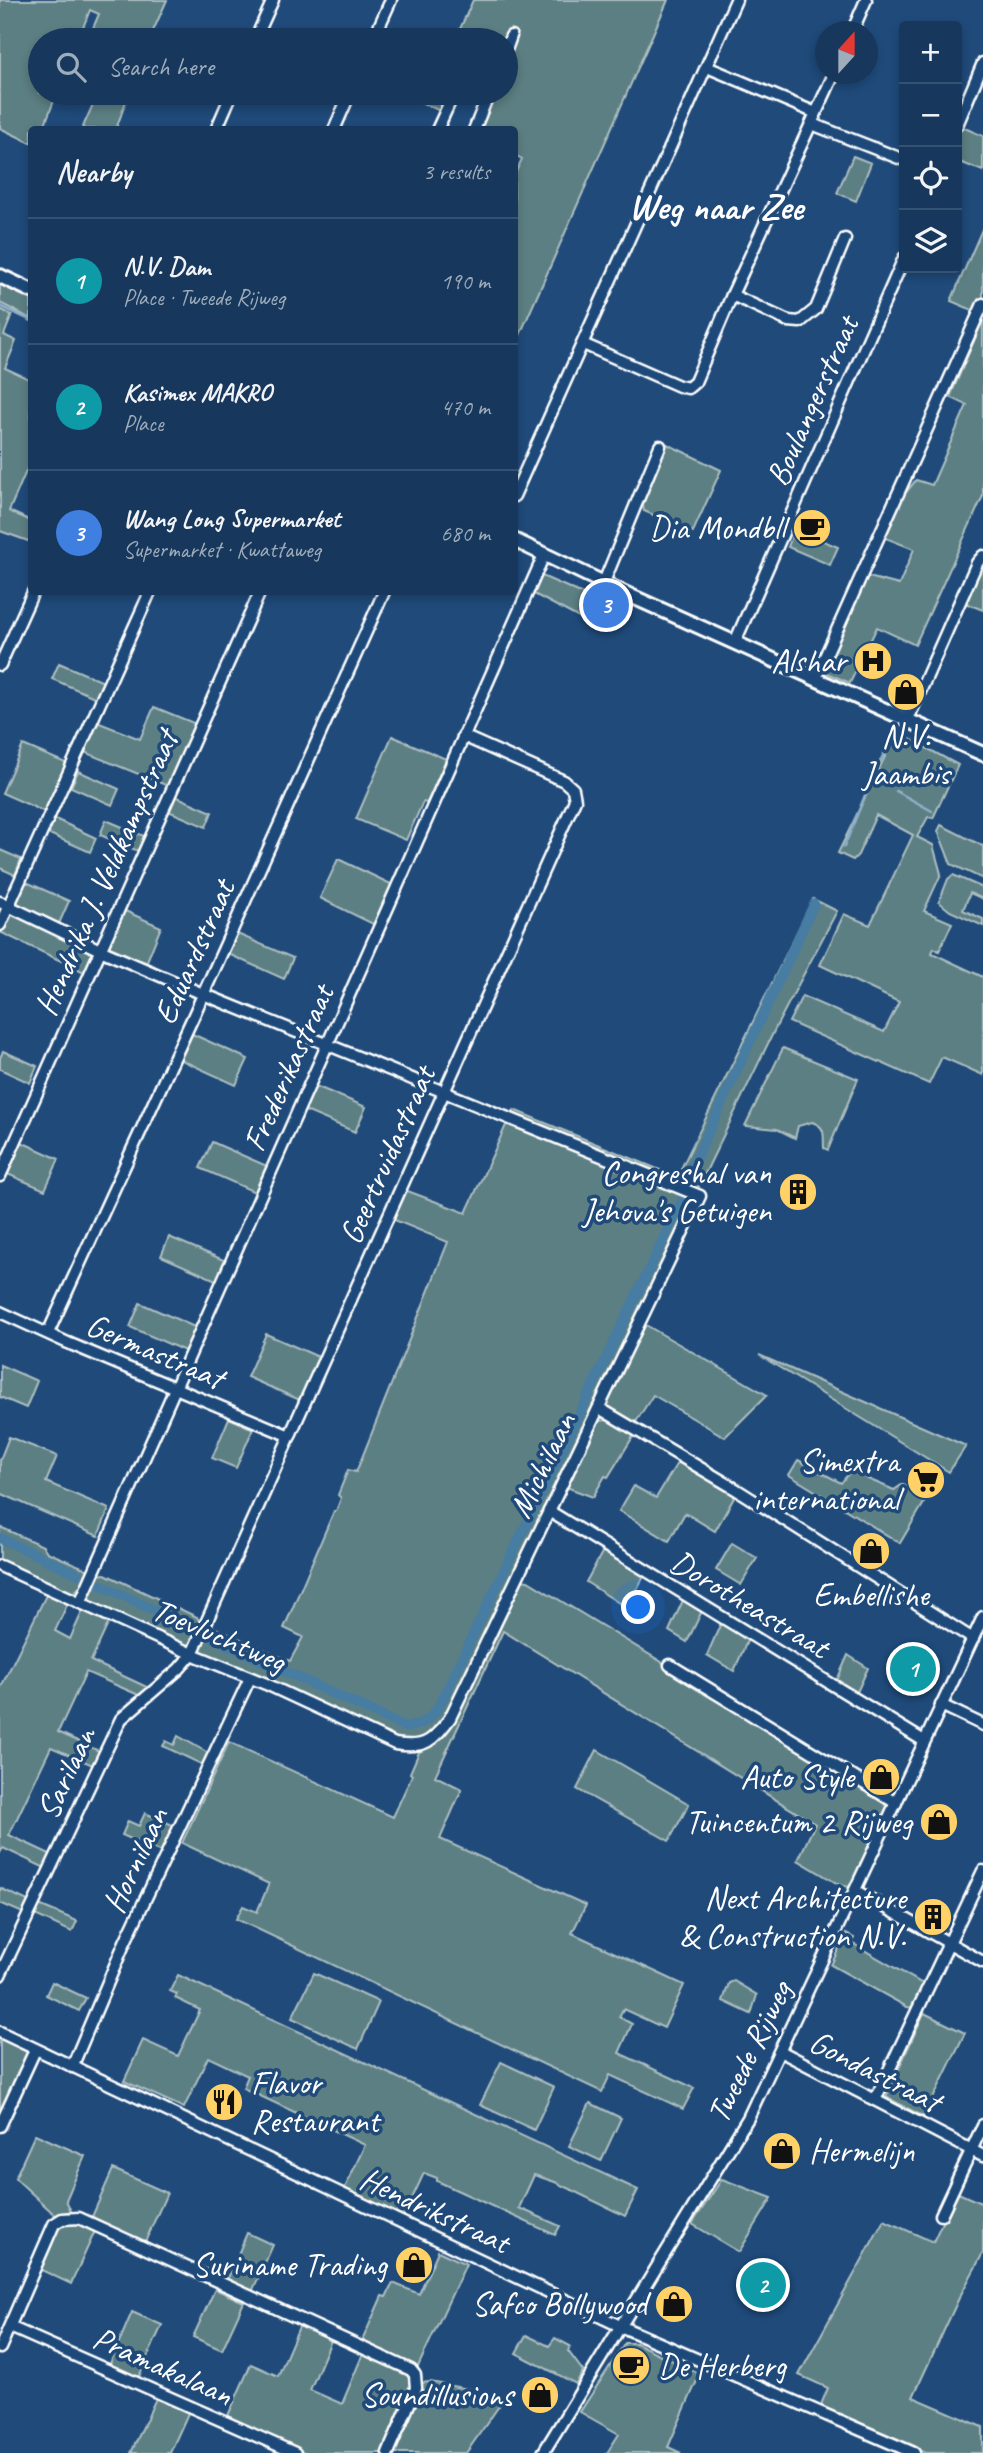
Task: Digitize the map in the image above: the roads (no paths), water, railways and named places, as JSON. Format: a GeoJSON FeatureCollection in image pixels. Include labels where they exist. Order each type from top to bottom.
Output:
{"type":"FeatureCollection","features":[{"type":"Feature","properties":{"kind":"main road"},"geometry":{"type":"LineString","coordinates":[[0,276],[28,289]]}},
{"type":"Feature","properties":{"kind":"main road"},"geometry":{"type":"LineString","coordinates":[[518,542],[983,754]]}},
{"type":"Feature","properties":{"kind":"street"},"geometry":{"type":"LineString","coordinates":[[260,28],[273,0]]}},
{"type":"Feature","properties":{"kind":"street"},"geometry":{"type":"LineString","coordinates":[[378,28],[391,0]]}},
{"type":"Feature","properties":{"kind":"street"},"geometry":{"type":"LineString","coordinates":[[518,487],[736,0]]}},
{"type":"Feature","properties":{"kind":"street"},"geometry":{"type":"LineString","coordinates":[[857,21],[866,0]]}},
{"type":"Feature","properties":{"kind":"street"},"geometry":{"type":"LineString","coordinates":[[962,113],[983,64]]}},
{"type":"Feature","properties":{"kind":"street"},"geometry":{"type":"LineString","coordinates":[[708,66],[816,113]]}},
{"type":"Feature","properties":{"kind":"street"},"geometry":{"type":"LineString","coordinates":[[583,344],[688,388],[695,382],[829,84]]}},
{"type":"Feature","properties":{"kind":"street"},"geometry":{"type":"LineString","coordinates":[[218,126],[227,105]]}},
{"type":"Feature","properties":{"kind":"street"},"geometry":{"type":"LineString","coordinates":[[336,126],[345,105]]}},
{"type":"Feature","properties":{"kind":"street"},"geometry":{"type":"LineString","coordinates":[[439,126],[448,105]]}},
{"type":"Feature","properties":{"kind":"street"},"geometry":{"type":"LineString","coordinates":[[476,126],[484,105]]}},
{"type":"Feature","properties":{"kind":"street"},"geometry":{"type":"LineString","coordinates":[[812,124],[899,158]]}},
{"type":"Feature","properties":{"kind":"street"},"geometry":{"type":"LineString","coordinates":[[732,295],[788,321],[800,322],[816,309],[845,239]]}},
{"type":"Feature","properties":{"kind":"street","name":"Boulangerstraat"},"geometry":{"type":"LineString","coordinates":[[735,642],[899,269]]}},
{"type":"Feature","properties":{"kind":"street"},"geometry":{"type":"LineString","coordinates":[[816,679],[983,304]]}},
{"type":"Feature","properties":{"kind":"street"},"geometry":{"type":"LineString","coordinates":[[604,582],[660,446]]}},
{"type":"Feature","properties":{"kind":"street","name":"Frederikastraat"},"geometry":{"type":"LineString","coordinates":[[80,1603],[544,555]]}},
{"type":"Feature","properties":{"kind":"street"},"geometry":{"type":"LineString","coordinates":[[908,719],[977,563],[983,556]]}},
{"type":"Feature","properties":{"kind":"street"},"geometry":{"type":"LineString","coordinates":[[0,665],[32,595]]}},
{"type":"Feature","properties":{"kind":"street"},"geometry":{"type":"LineString","coordinates":[[0,925],[4,904],[149,595]]}},
{"type":"Feature","properties":{"kind":"street","name":"Hendrika J. Veldkampstraat"},"geometry":{"type":"LineString","coordinates":[[0,1176],[259,595]]}},
{"type":"Feature","properties":{"kind":"street","name":"Eduardstraat"},"geometry":{"type":"LineString","coordinates":[[48,1332],[204,994],[383,595]]}},
{"type":"Feature","properties":{"kind":"street","name":"Geertruidastraat"},"geometry":{"type":"LineString","coordinates":[[192,1654],[575,800],[570,785],[564,781],[463,736]]}},
{"type":"Feature","properties":{"kind":"street"},"geometry":{"type":"LineString","coordinates":[[4,904],[100,950],[444,1091]]}},
{"type":"Feature","properties":{"kind":"street","name":"Michilaan"},"geometry":{"type":"LineString","coordinates":[[419,1745],[438,1735],[450,1718],[700,1196],[444,1091]]}},
{"type":"Feature","properties":{"kind":"street","name":"Germastraat"},"geometry":{"type":"LineString","coordinates":[[0,1311],[290,1436]]}},
{"type":"Feature","properties":{"kind":"street"},"geometry":{"type":"LineString","coordinates":[[599,1408],[734,1488],[973,1639]]}},
{"type":"Feature","properties":{"kind":"street","name":"Dorotheastraat"},"geometry":{"type":"LineString","coordinates":[[548,1511],[924,1741]]}},
{"type":"Feature","properties":{"kind":"street","name":"Toevluchtweg"},"geometry":{"type":"LineString","coordinates":[[0,1566],[395,1744],[419,1745]]}},
{"type":"Feature","properties":{"kind":"street","name":"Tweede Rijweg"},"geometry":{"type":"LineString","coordinates":[[543,2453],[748,2118],[983,1617]]}},
{"type":"Feature","properties":{"kind":"street","name":"Sarilaan"},"geometry":{"type":"LineString","coordinates":[[0,1975],[121,1718],[179,1670],[192,1654]]}},
{"type":"Feature","properties":{"kind":"street"},"geometry":{"type":"LineString","coordinates":[[670,1665],[896,1803]]}},
{"type":"Feature","properties":{"kind":"street","name":"Hornilaan"},"geometry":{"type":"LineString","coordinates":[[72,2067],[125,1942],[250,1678]]}},
{"type":"Feature","properties":{"kind":"street"},"geometry":{"type":"LineString","coordinates":[[941,1705],[983,1725]]}},
{"type":"Feature","properties":{"kind":"street"},"geometry":{"type":"LineString","coordinates":[[875,2100],[983,1871]]}},
{"type":"Feature","properties":{"kind":"street"},"geometry":{"type":"LineString","coordinates":[[856,1891],[983,1962]]}},
{"type":"Feature","properties":{"kind":"street","name":"Hendrikstraat"},"geometry":{"type":"LineString","coordinates":[[0,2032],[620,2326],[914,2453]]}},
{"type":"Feature","properties":{"kind":"street"},"geometry":{"type":"LineString","coordinates":[[0,2126],[35,2050]]}},
{"type":"Feature","properties":{"kind":"street","name":"Gondastraat"},"geometry":{"type":"LineString","coordinates":[[780,2051],[983,2156]]}},
{"type":"Feature","properties":{"kind":"street"},"geometry":{"type":"LineString","coordinates":[[941,2215],[983,2125]]}},
{"type":"Feature","properties":{"kind":"street"},"geometry":{"type":"LineString","coordinates":[[0,2348],[54,2224],[62,2218],[79,2218],[411,2370],[415,2375],[416,2388],[388,2453]]}},
{"type":"Feature","properties":{"kind":"street","name":"Pramakalaan"},"geometry":{"type":"LineString","coordinates":[[10,2327],[272,2449],[295,2453]]}},
{"type":"Feature","properties":{"kind":"waterway"},"geometry":{"type":"LineString","coordinates":[[0,306],[28,319]]}},
{"type":"Feature","properties":{"kind":"waterway"},"geometry":{"type":"LineString","coordinates":[[844,847],[890,741]]}},
{"type":"Feature","properties":{"kind":"waterway"},"geometry":{"type":"LineString","coordinates":[[896,791],[932,811]]}},
{"type":"Feature","properties":{"kind":"waterway"},"geometry":{"type":"LineString","coordinates":[[686,1180],[814,904]]}},
{"type":"Feature","properties":{"kind":"waterway"},"geometry":{"type":"LineString","coordinates":[[211,1637],[405,1727],[416,1726],[427,1719],[438,1708],[682,1201]]}},
{"type":"Feature","properties":{"kind":"waterway"},"geometry":{"type":"LineString","coordinates":[[0,1538],[78,1574]]}},
{"type":"Feature","properties":{"kind":"waterway"},"geometry":{"type":"LineString","coordinates":[[101,1585],[194,1629]]}},
{"type":"Feature","properties":{"kind":"place","name":"Dia Mondbll"},"geometry":{"type":"Point","coordinates":[812,528]}},
{"type":"Feature","properties":{"kind":"place","name":"Wang Long Supermarket"},"geometry":{"type":"Point","coordinates":[606,605]}},
{"type":"Feature","properties":{"kind":"place","name":"Alshar"},"geometry":{"type":"Point","coordinates":[873,661]}},
{"type":"Feature","properties":{"kind":"place","name":"N.V. Jaambis"},"geometry":{"type":"Point","coordinates":[906,692]}},
{"type":"Feature","properties":{"kind":"place","name":"Congreshal van Jehova's Getuigen"},"geometry":{"type":"Point","coordinates":[798,1192]}},
{"type":"Feature","properties":{"kind":"place","name":"Simextra international"},"geometry":{"type":"Point","coordinates":[926,1480]}},
{"type":"Feature","properties":{"kind":"place","name":"Embellishe"},"geometry":{"type":"Point","coordinates":[871,1551]}},
{"type":"Feature","properties":{"kind":"place","name":"N.V. Dam"},"geometry":{"type":"Point","coordinates":[913,1669]}},
{"type":"Feature","properties":{"kind":"place","name":"Auto Style"},"geometry":{"type":"Point","coordinates":[881,1777]}},
{"type":"Feature","properties":{"kind":"place","name":"Tuincentum 2 Rijweg"},"geometry":{"type":"Point","coordinates":[939,1822]}},
{"type":"Feature","properties":{"kind":"place","name":"Next Architecture & Construction N.V."},"geometry":{"type":"Point","coordinates":[933,1917]}},
{"type":"Feature","properties":{"kind":"place","name":"Flavor Restaurant"},"geometry":{"type":"Point","coordinates":[224,2102]}},
{"type":"Feature","properties":{"kind":"place","name":"Hermelijn"},"geometry":{"type":"Point","coordinates":[782,2151]}},
{"type":"Feature","properties":{"kind":"place","name":"Suriname Trading"},"geometry":{"type":"Point","coordinates":[414,2265]}},
{"type":"Feature","properties":{"kind":"place","name":"Kasimex MAKRO"},"geometry":{"type":"Point","coordinates":[763,2285]}},
{"type":"Feature","properties":{"kind":"place","name":"Safco Bollywood"},"geometry":{"type":"Point","coordinates":[674,2304]}},
{"type":"Feature","properties":{"kind":"place","name":"De Herberg"},"geometry":{"type":"Point","coordinates":[631,2366]}},
{"type":"Feature","properties":{"kind":"place","name":"Soundillusions"},"geometry":{"type":"Point","coordinates":[540,2395]}},
{"type":"Feature","properties":{"kind":"district","name":"Weg naar Zee"},"geometry":{"type":"Point","coordinates":[716,206]}}]}
